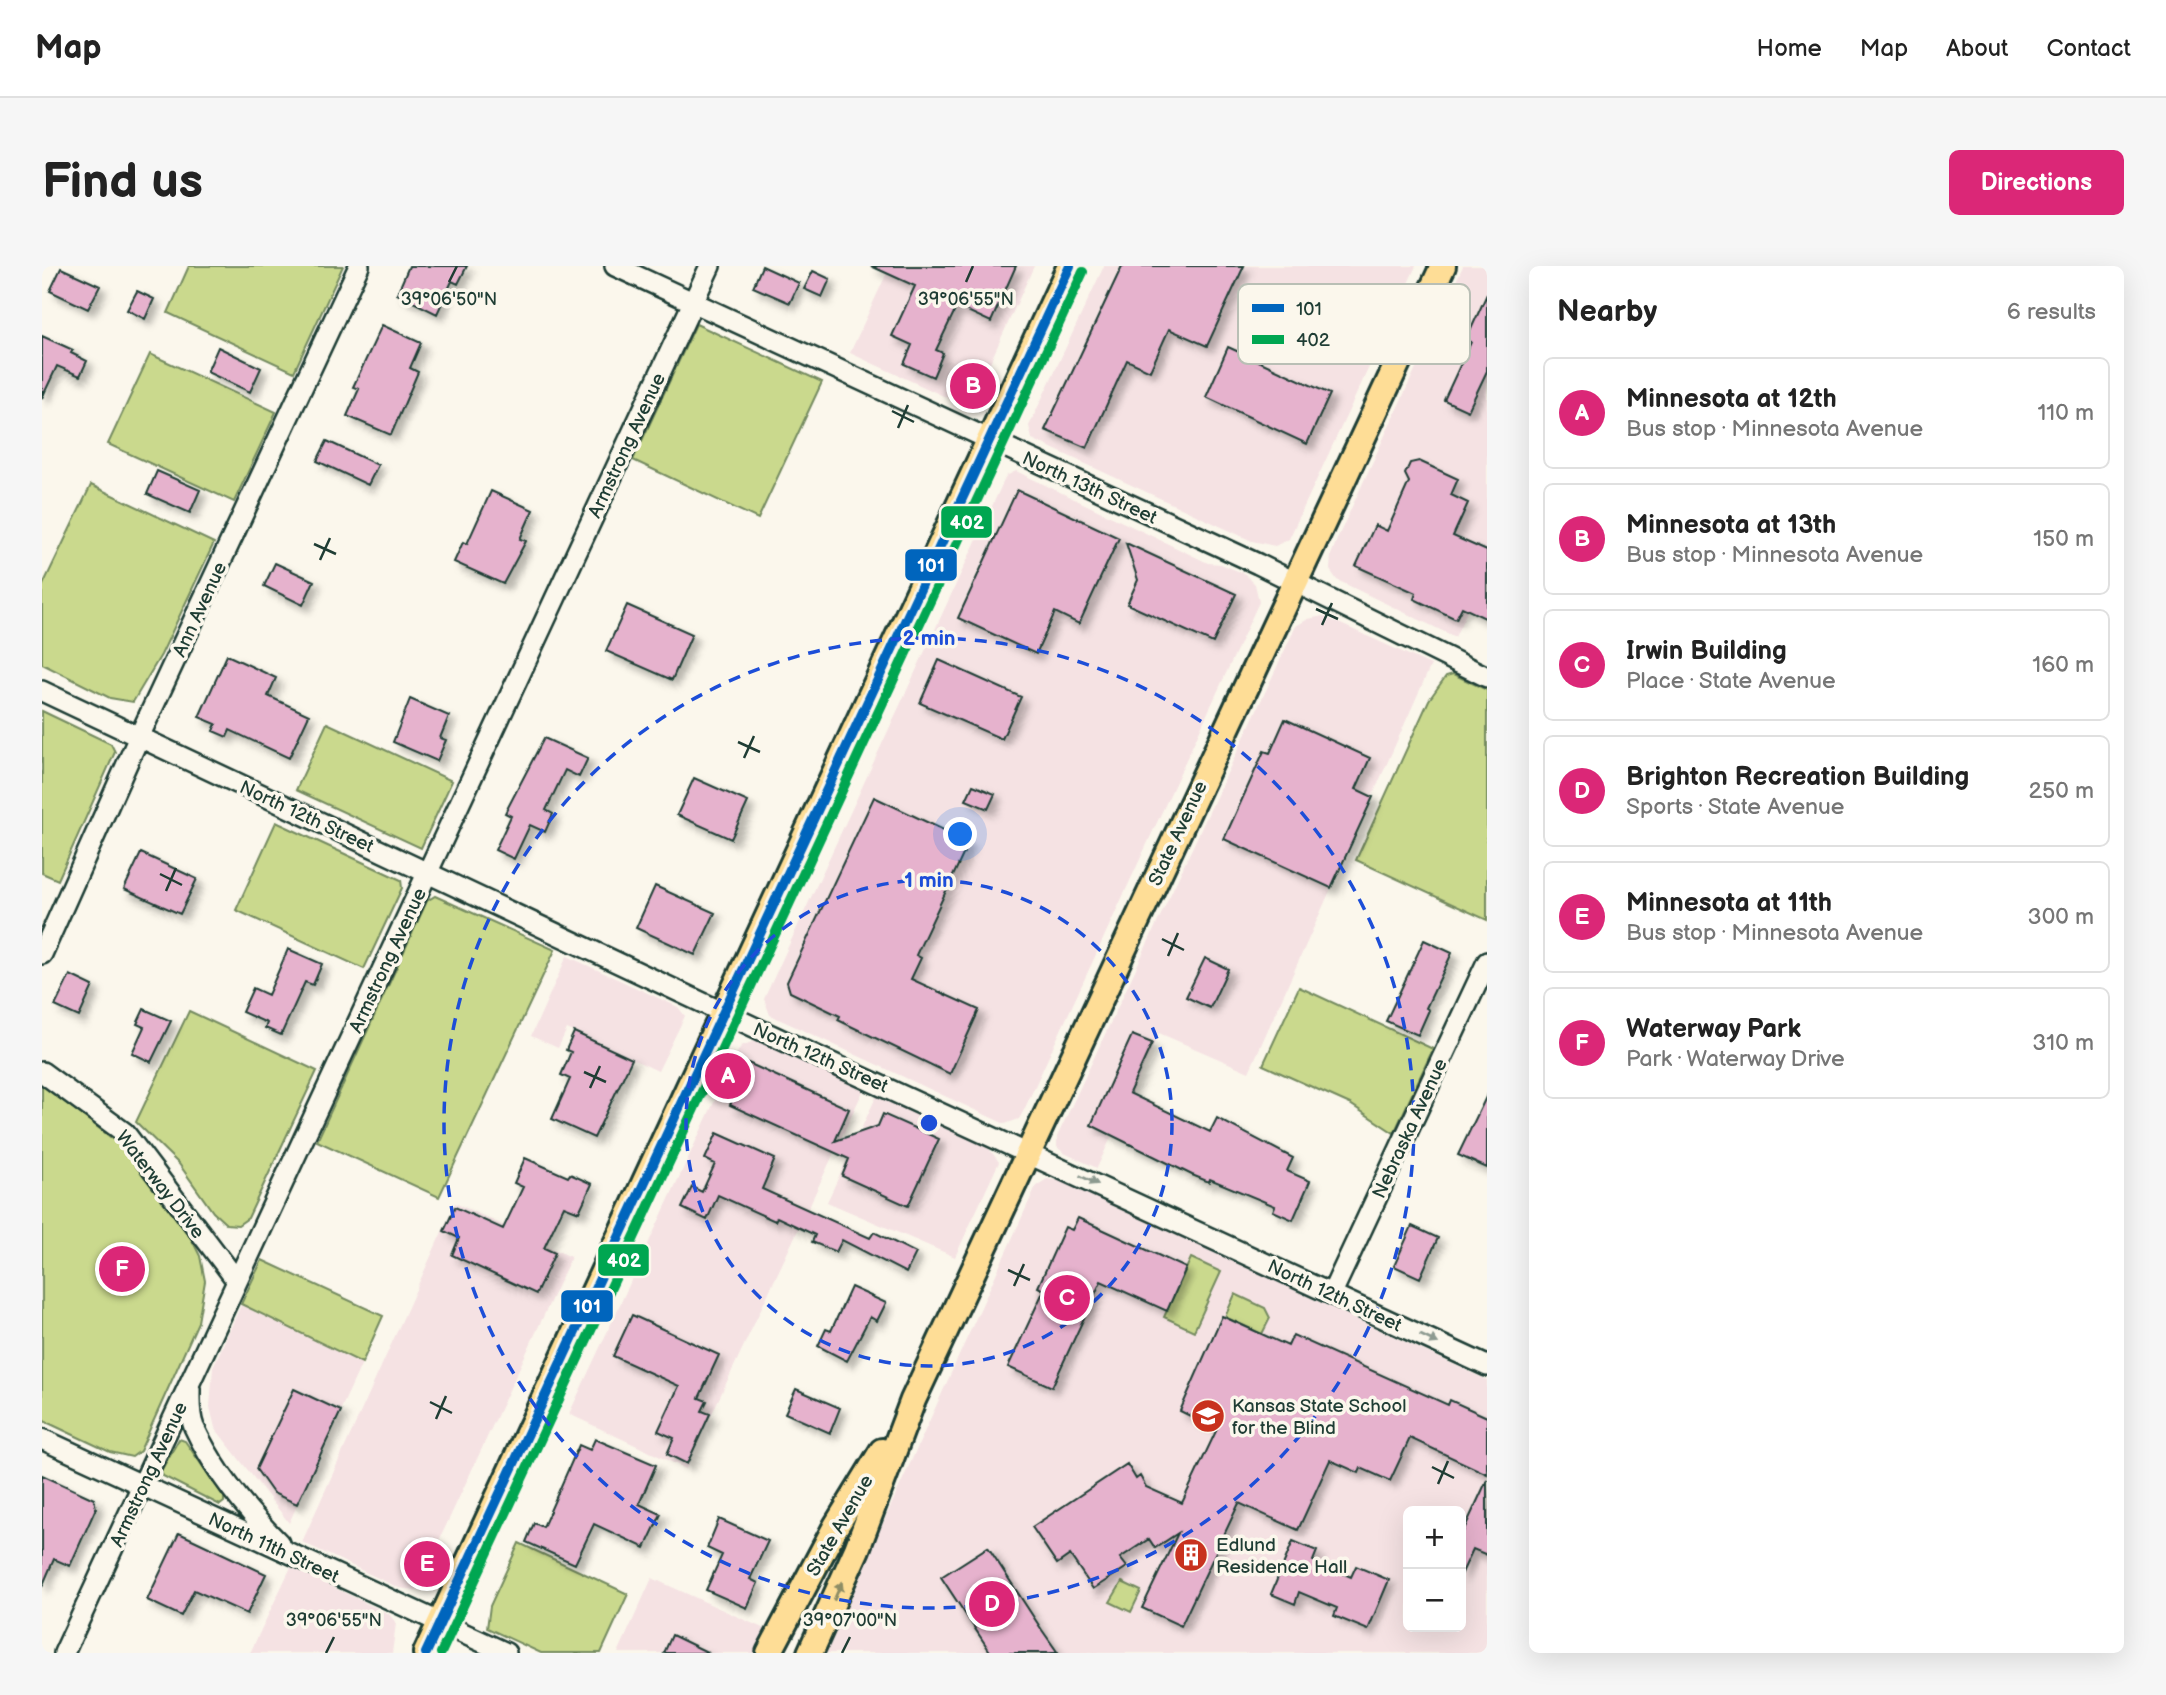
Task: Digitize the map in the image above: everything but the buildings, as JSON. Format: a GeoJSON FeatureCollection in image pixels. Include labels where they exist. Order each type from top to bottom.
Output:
{"type":"FeatureCollection","features":[{"type":"Feature","properties":{"kind":"main road"},"geometry":{"type":"LineString","coordinates":[[426,1653],[1070,266]]}},
{"type":"Feature","properties":{"kind":"main road","name":"State Avenue"},"geometry":{"type":"LineString","coordinates":[[1435,284],[1443,266]]}},
{"type":"Feature","properties":{"kind":"main road","name":"State Avenue"},"geometry":{"type":"LineString","coordinates":[[810,1653],[857,1549],[913,1400],[1027,1151],[1397,364]]}},
{"type":"Feature","properties":{"kind":"main road","name":"State Avenue"},"geometry":{"type":"LineString","coordinates":[[769,1653],[836,1526],[913,1400]]}},
{"type":"Feature","properties":{"kind":"street","name":"Ann Avenue"},"geometry":{"type":"LineString","coordinates":[[42,954],[139,737],[359,266]]}},
{"type":"Feature","properties":{"kind":"street","name":"North 13th Street"},"geometry":{"type":"LineString","coordinates":[[615,266],[1296,582],[1487,677]]}},
{"type":"Feature","properties":{"kind":"street","name":"Armstrong Avenue"},"geometry":{"type":"LineString","coordinates":[[64,1653],[710,266]]}},
{"type":"Feature","properties":{"kind":"street","name":"North 12th Street"},"geometry":{"type":"LineString","coordinates":[[42,691],[723,1012],[1487,1366]]}},
{"type":"Feature","properties":{"kind":"street","name":"Nebraska Avenue"},"geometry":{"type":"LineString","coordinates":[[1332,1293],[1487,962]]}},
{"type":"Feature","properties":{"kind":"street","name":"Waterway Drive"},"geometry":{"type":"LineString","coordinates":[[42,1072],[125,1133],[237,1281]]}},
{"type":"Feature","properties":{"kind":"street"},"geometry":{"type":"LineString","coordinates":[[191,1381],[189,1408],[193,1426],[241,1502],[290,1554]]}},
{"type":"Feature","properties":{"kind":"street","name":"North 11th Street"},"geometry":{"type":"LineString","coordinates":[[42,1439],[506,1653]]}},
{"type":"Feature","properties":{"kind":"shaded area"},"geometry":{"type":"Polygon","coordinates":[[[890,266],[1034,266],[972,402],[963,405],[850,353],[890,266]]]}},
{"type":"Feature","properties":{"kind":"shaded area"},"geometry":{"type":"Polygon","coordinates":[[[1104,266],[1416,266],[1408,284],[1238,284],[1238,364],[1370,364],[1289,539],[1275,546],[1252,541],[1032,439],[1029,426],[1104,266]]]}},
{"type":"Feature","properties":{"kind":"shaded area"},"geometry":{"type":"Polygon","coordinates":[[[1463,266],[1487,266],[1487,569],[1455,637],[1337,580],[1330,570],[1331,555],[1338,537],[1418,364],[1470,364],[1470,284],[1455,284],[1463,266]]]}},
{"type":"Feature","properties":{"kind":"shaded area"},"geometry":{"type":"Polygon","coordinates":[[[1016,471],[1208,563],[1221,564],[1245,574],[1255,584],[1259,602],[1024,1110],[1019,1119],[1005,1124],[770,1015],[764,999],[1006,476],[1016,471]]]}},
{"type":"Feature","properties":{"kind":"shaded area"},"geometry":{"type":"Polygon","coordinates":[[[1323,616],[1431,665],[1249,1072],[1159,1033],[1097,1168],[1064,1153],[1057,1147],[1057,1137],[1296,626],[1308,619],[1323,616]]]}},
{"type":"Feature","properties":{"kind":"shaded area"},"geometry":{"type":"Polygon","coordinates":[[[567,956],[678,1007],[685,1016],[658,1071],[567,1029],[558,1048],[531,1036],[567,956]]]}},
{"type":"Feature","properties":{"kind":"shaded area"},"geometry":{"type":"Polygon","coordinates":[[[757,1040],[864,1089],[686,1469],[569,1414],[736,1055],[741,1046],[757,1040]]]}},
{"type":"Feature","properties":{"kind":"shaded area"},"geometry":{"type":"Polygon","coordinates":[[[877,1095],[987,1146],[999,1162],[955,1257],[827,1202],[877,1095]]]}},
{"type":"Feature","properties":{"kind":"shaded area","name":"Kansas State School for the Blind"},"geometry":{"type":"Polygon","coordinates":[[[1047,1179],[1060,1181],[1487,1380],[1487,1653],[824,1653],[1036,1186],[1047,1179]]]}},
{"type":"Feature","properties":{"kind":"shaded area"},"geometry":{"type":"Polygon","coordinates":[[[455,1203],[571,1257],[416,1590],[399,1588],[302,1542],[455,1203]]]}},
{"type":"Feature","properties":{"kind":"shaded area"},"geometry":{"type":"Polygon","coordinates":[[[241,1305],[362,1363],[289,1523],[215,1428],[210,1407],[213,1367],[241,1305]]]}},
{"type":"Feature","properties":{"kind":"shaded area"},"geometry":{"type":"Polygon","coordinates":[[[291,1567],[389,1614],[396,1623],[392,1653],[250,1653],[291,1567]]]}},
{"type":"Feature","properties":{"kind":"shaded area"},"geometry":{"type":"Polygon","coordinates":[[[652,1578],[767,1630],[755,1653],[618,1653],[652,1578]]]}},
{"type":"Feature","properties":{"kind":"green space"},"geometry":{"type":"Polygon","coordinates":[[[189,266],[343,266],[294,372],[168,313],[189,266]]]}},
{"type":"Feature","properties":{"kind":"green space"},"geometry":{"type":"Polygon","coordinates":[[[696,324],[822,382],[758,519],[633,460],[696,324]]]}},
{"type":"Feature","properties":{"kind":"green space"},"geometry":{"type":"Polygon","coordinates":[[[150,354],[276,412],[234,502],[108,444],[150,354]]]}},
{"type":"Feature","properties":{"kind":"green space"},"geometry":{"type":"Polygon","coordinates":[[[91,485],[214,543],[161,655],[133,702],[110,698],[42,664],[42,587],[91,485]]]}},
{"type":"Feature","properties":{"kind":"green space"},"geometry":{"type":"Polygon","coordinates":[[[1453,674],[1487,690],[1487,920],[1356,860],[1429,700],[1446,676],[1453,674]]]}},
{"type":"Feature","properties":{"kind":"green space"},"geometry":{"type":"Polygon","coordinates":[[[42,711],[111,744],[115,752],[58,880],[42,873],[42,711]]]}},
{"type":"Feature","properties":{"kind":"green space"},"geometry":{"type":"Polygon","coordinates":[[[327,723],[452,781],[421,848],[296,790],[327,723]]]}},
{"type":"Feature","properties":{"kind":"green space"},"geometry":{"type":"Polygon","coordinates":[[[276,822],[401,880],[402,888],[364,969],[236,910],[276,822]]]}},
{"type":"Feature","properties":{"kind":"green space"},"geometry":{"type":"Polygon","coordinates":[[[435,896],[555,950],[439,1197],[317,1141],[427,901],[435,896]]]}},
{"type":"Feature","properties":{"kind":"green space"},"geometry":{"type":"Polygon","coordinates":[[[1299,987],[1433,1049],[1394,1133],[1350,1104],[1263,1065],[1299,987]]]}},
{"type":"Feature","properties":{"kind":"green space"},"geometry":{"type":"Polygon","coordinates":[[[189,1011],[317,1071],[248,1218],[238,1225],[226,1224],[213,1212],[179,1164],[136,1122],[189,1011]]]}},
{"type":"Feature","properties":{"kind":"green space"},"geometry":{"type":"Polygon","coordinates":[[[42,1084],[127,1150],[188,1232],[200,1256],[205,1281],[198,1322],[140,1451],[132,1457],[110,1452],[42,1420],[42,1084]]]}},
{"type":"Feature","properties":{"kind":"green space"},"geometry":{"type":"Polygon","coordinates":[[[1191,1258],[1221,1272],[1194,1331],[1164,1317],[1191,1258]]]}},
{"type":"Feature","properties":{"kind":"green space"},"geometry":{"type":"Polygon","coordinates":[[[262,1260],[383,1316],[362,1363],[241,1304],[262,1260]]]}},
{"type":"Feature","properties":{"kind":"green space"},"geometry":{"type":"Polygon","coordinates":[[[1235,1294],[1265,1308],[1270,1318],[1262,1334],[1225,1317],[1235,1294]]]}},
{"type":"Feature","properties":{"kind":"green space"},"geometry":{"type":"Polygon","coordinates":[[[179,1439],[185,1441],[224,1497],[224,1502],[220,1505],[163,1476],[161,1471],[179,1439]]]}},
{"type":"Feature","properties":{"kind":"green space"},"geometry":{"type":"Polygon","coordinates":[[[519,1543],[628,1594],[601,1653],[541,1653],[487,1628],[490,1606],[519,1543]]]}},
{"type":"Feature","properties":{"kind":"green space"},"geometry":{"type":"Polygon","coordinates":[[[1122,1582],[1141,1591],[1131,1612],[1110,1602],[1122,1582]]]}},
{"type":"Feature","properties":{"kind":"transit line","name":"101"},"geometry":{"type":"LineString","coordinates":[[426,1653],[1070,266]]}},
{"type":"Feature","properties":{"kind":"transit line","name":"402"},"geometry":{"type":"LineString","coordinates":[[441,1653],[1083,272]]}},
{"type":"Feature","properties":{"kind":"place","name":"Minnesota at 13th"},"geometry":{"type":"Point","coordinates":[973,386]}},
{"type":"Feature","properties":{"kind":"place","name":"Minnesota at 12th"},"geometry":{"type":"Point","coordinates":[728,1076]}},
{"type":"Feature","properties":{"kind":"place","name":"Waterway Park"},"geometry":{"type":"Point","coordinates":[122,1269]}},
{"type":"Feature","properties":{"kind":"place","name":"Irwin Building"},"geometry":{"type":"Point","coordinates":[1067,1298]}},
{"type":"Feature","properties":{"kind":"place","name":"Kansas State School for the Blind"},"geometry":{"type":"Point","coordinates":[1208,1416]}},
{"type":"Feature","properties":{"kind":"place","name":"Edlund Residence Hall"},"geometry":{"type":"Point","coordinates":[1191,1555]}},
{"type":"Feature","properties":{"kind":"place","name":"Minnesota at 11th"},"geometry":{"type":"Point","coordinates":[427,1564]}},
{"type":"Feature","properties":{"kind":"place","name":"Brighton Recreation Building"},"geometry":{"type":"Point","coordinates":[992,1604]}}]}
